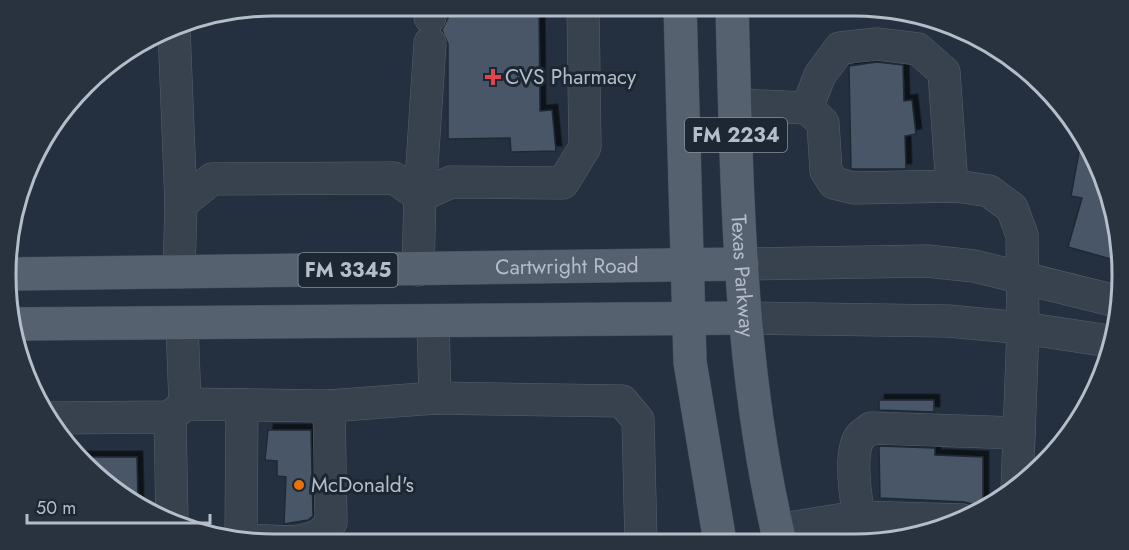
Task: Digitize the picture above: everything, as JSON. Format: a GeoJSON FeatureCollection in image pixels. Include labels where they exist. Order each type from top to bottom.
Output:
{"type":"FeatureCollection","features":[{"type":"Feature","properties":{"kind":"main road","name":"FM 2234"},"geometry":{"type":"LineString","coordinates":[[680,16],[690,362],[719,534]]}},
{"type":"Feature","properties":{"kind":"main road","name":"Texas Parkway"},"geometry":{"type":"LineString","coordinates":[[732,16],[745,318],[751,381],[778,534]]}},
{"type":"Feature","properties":{"kind":"main road","name":"Cartwright Road"},"geometry":{"type":"LineString","coordinates":[[16,274],[742,264]]}},
{"type":"Feature","properties":{"kind":"main road"},"geometry":{"type":"LineString","coordinates":[[179,272],[182,323]]}},
{"type":"Feature","properties":{"kind":"main road"},"geometry":{"type":"LineString","coordinates":[[21,324],[745,318]]}},
{"type":"Feature","properties":{"kind":"street"},"geometry":{"type":"LineString","coordinates":[[420,196],[451,182],[563,183],[585,147],[583,16]]}},
{"type":"Feature","properties":{"kind":"street"},"geometry":{"type":"LineString","coordinates":[[418,270],[430,22]]}},
{"type":"Feature","properties":{"kind":"street"},"geometry":{"type":"LineString","coordinates":[[174,37],[181,204],[179,272]]}},
{"type":"Feature","properties":{"kind":"street"},"geometry":{"type":"LineString","coordinates":[[807,108],[820,75],[840,48],[877,44],[918,49],[945,72],[952,186]]}},
{"type":"Feature","properties":{"kind":"street"},"geometry":{"type":"LineString","coordinates":[[735,105],[807,108],[824,123],[826,171],[834,183],[854,188],[952,186],[989,191],[1012,208],[1022,235],[1023,328],[1018,474]]}},
{"type":"Feature","properties":{"kind":"street"},"geometry":{"type":"LineString","coordinates":[[181,204],[212,179],[394,178],[420,196]]}},
{"type":"Feature","properties":{"kind":"street","name":"Cartwright Road"},"geometry":{"type":"LineString","coordinates":[[742,264],[927,261],[974,266],[1111,300]]}},
{"type":"Feature","properties":{"kind":"street"},"geometry":{"type":"LineString","coordinates":[[745,318],[948,321],[1023,328],[1104,340]]}},
{"type":"Feature","properties":{"kind":"street"},"geometry":{"type":"LineString","coordinates":[[433,321],[435,398]]}},
{"type":"Feature","properties":{"kind":"street"},"geometry":{"type":"LineString","coordinates":[[172,512],[182,323]]}},
{"type":"Feature","properties":{"kind":"street"},"geometry":{"type":"LineString","coordinates":[[59,417],[242,405],[328,406],[435,398],[622,401],[638,420],[641,534]]}},
{"type":"Feature","properties":{"kind":"street"},"geometry":{"type":"LineString","coordinates":[[242,405],[242,531]]}},
{"type":"Feature","properties":{"kind":"street"},"geometry":{"type":"LineString","coordinates":[[319,534],[327,530],[331,522],[328,406]]}},
{"type":"Feature","properties":{"kind":"street"},"geometry":{"type":"LineString","coordinates":[[861,529],[855,450],[860,437],[871,428],[1019,433]]}},
{"type":"Feature","properties":{"kind":"street"},"geometry":{"type":"LineString","coordinates":[[802,534],[927,523]]}},
{"type":"Feature","properties":{"kind":"building","name":"CVS Pharmacy"},"geometry":{"type":"Polygon","coordinates":[[[448,16],[539,16],[540,111],[552,110],[556,151],[511,152],[510,138],[448,139],[448,44],[442,30],[448,16]]]}},
{"type":"Feature","properties":{"kind":"building"},"geometry":{"type":"Polygon","coordinates":[[[877,62],[903,65],[904,101],[912,100],[916,134],[905,136],[906,169],[851,169],[849,66],[877,62]]]}},
{"type":"Feature","properties":{"kind":"building"},"geometry":{"type":"Polygon","coordinates":[[[1080,149],[1093,176],[1104,208],[1112,259],[1068,247],[1082,198],[1071,196],[1080,149]]]}},
{"type":"Feature","properties":{"kind":"building"},"geometry":{"type":"Polygon","coordinates":[[[879,400],[934,400],[934,412],[879,410],[879,400]]]}},
{"type":"Feature","properties":{"kind":"building"},"geometry":{"type":"Polygon","coordinates":[[[268,430],[311,430],[313,516],[308,520],[284,524],[286,477],[277,476],[277,461],[265,460],[268,430]]]}},
{"type":"Feature","properties":{"kind":"building"},"geometry":{"type":"Polygon","coordinates":[[[879,446],[935,448],[935,455],[983,457],[983,499],[973,505],[964,502],[880,498],[879,446]]]}},
{"type":"Feature","properties":{"kind":"building"},"geometry":{"type":"Polygon","coordinates":[[[91,457],[137,457],[138,494],[91,457]]]}},
{"type":"Feature","properties":{"kind":"place","name":"CVS Pharmacy"},"geometry":{"type":"Point","coordinates":[493,77]}},
{"type":"Feature","properties":{"kind":"place","name":"McDonald's"},"geometry":{"type":"Point","coordinates":[299,485]}}]}
